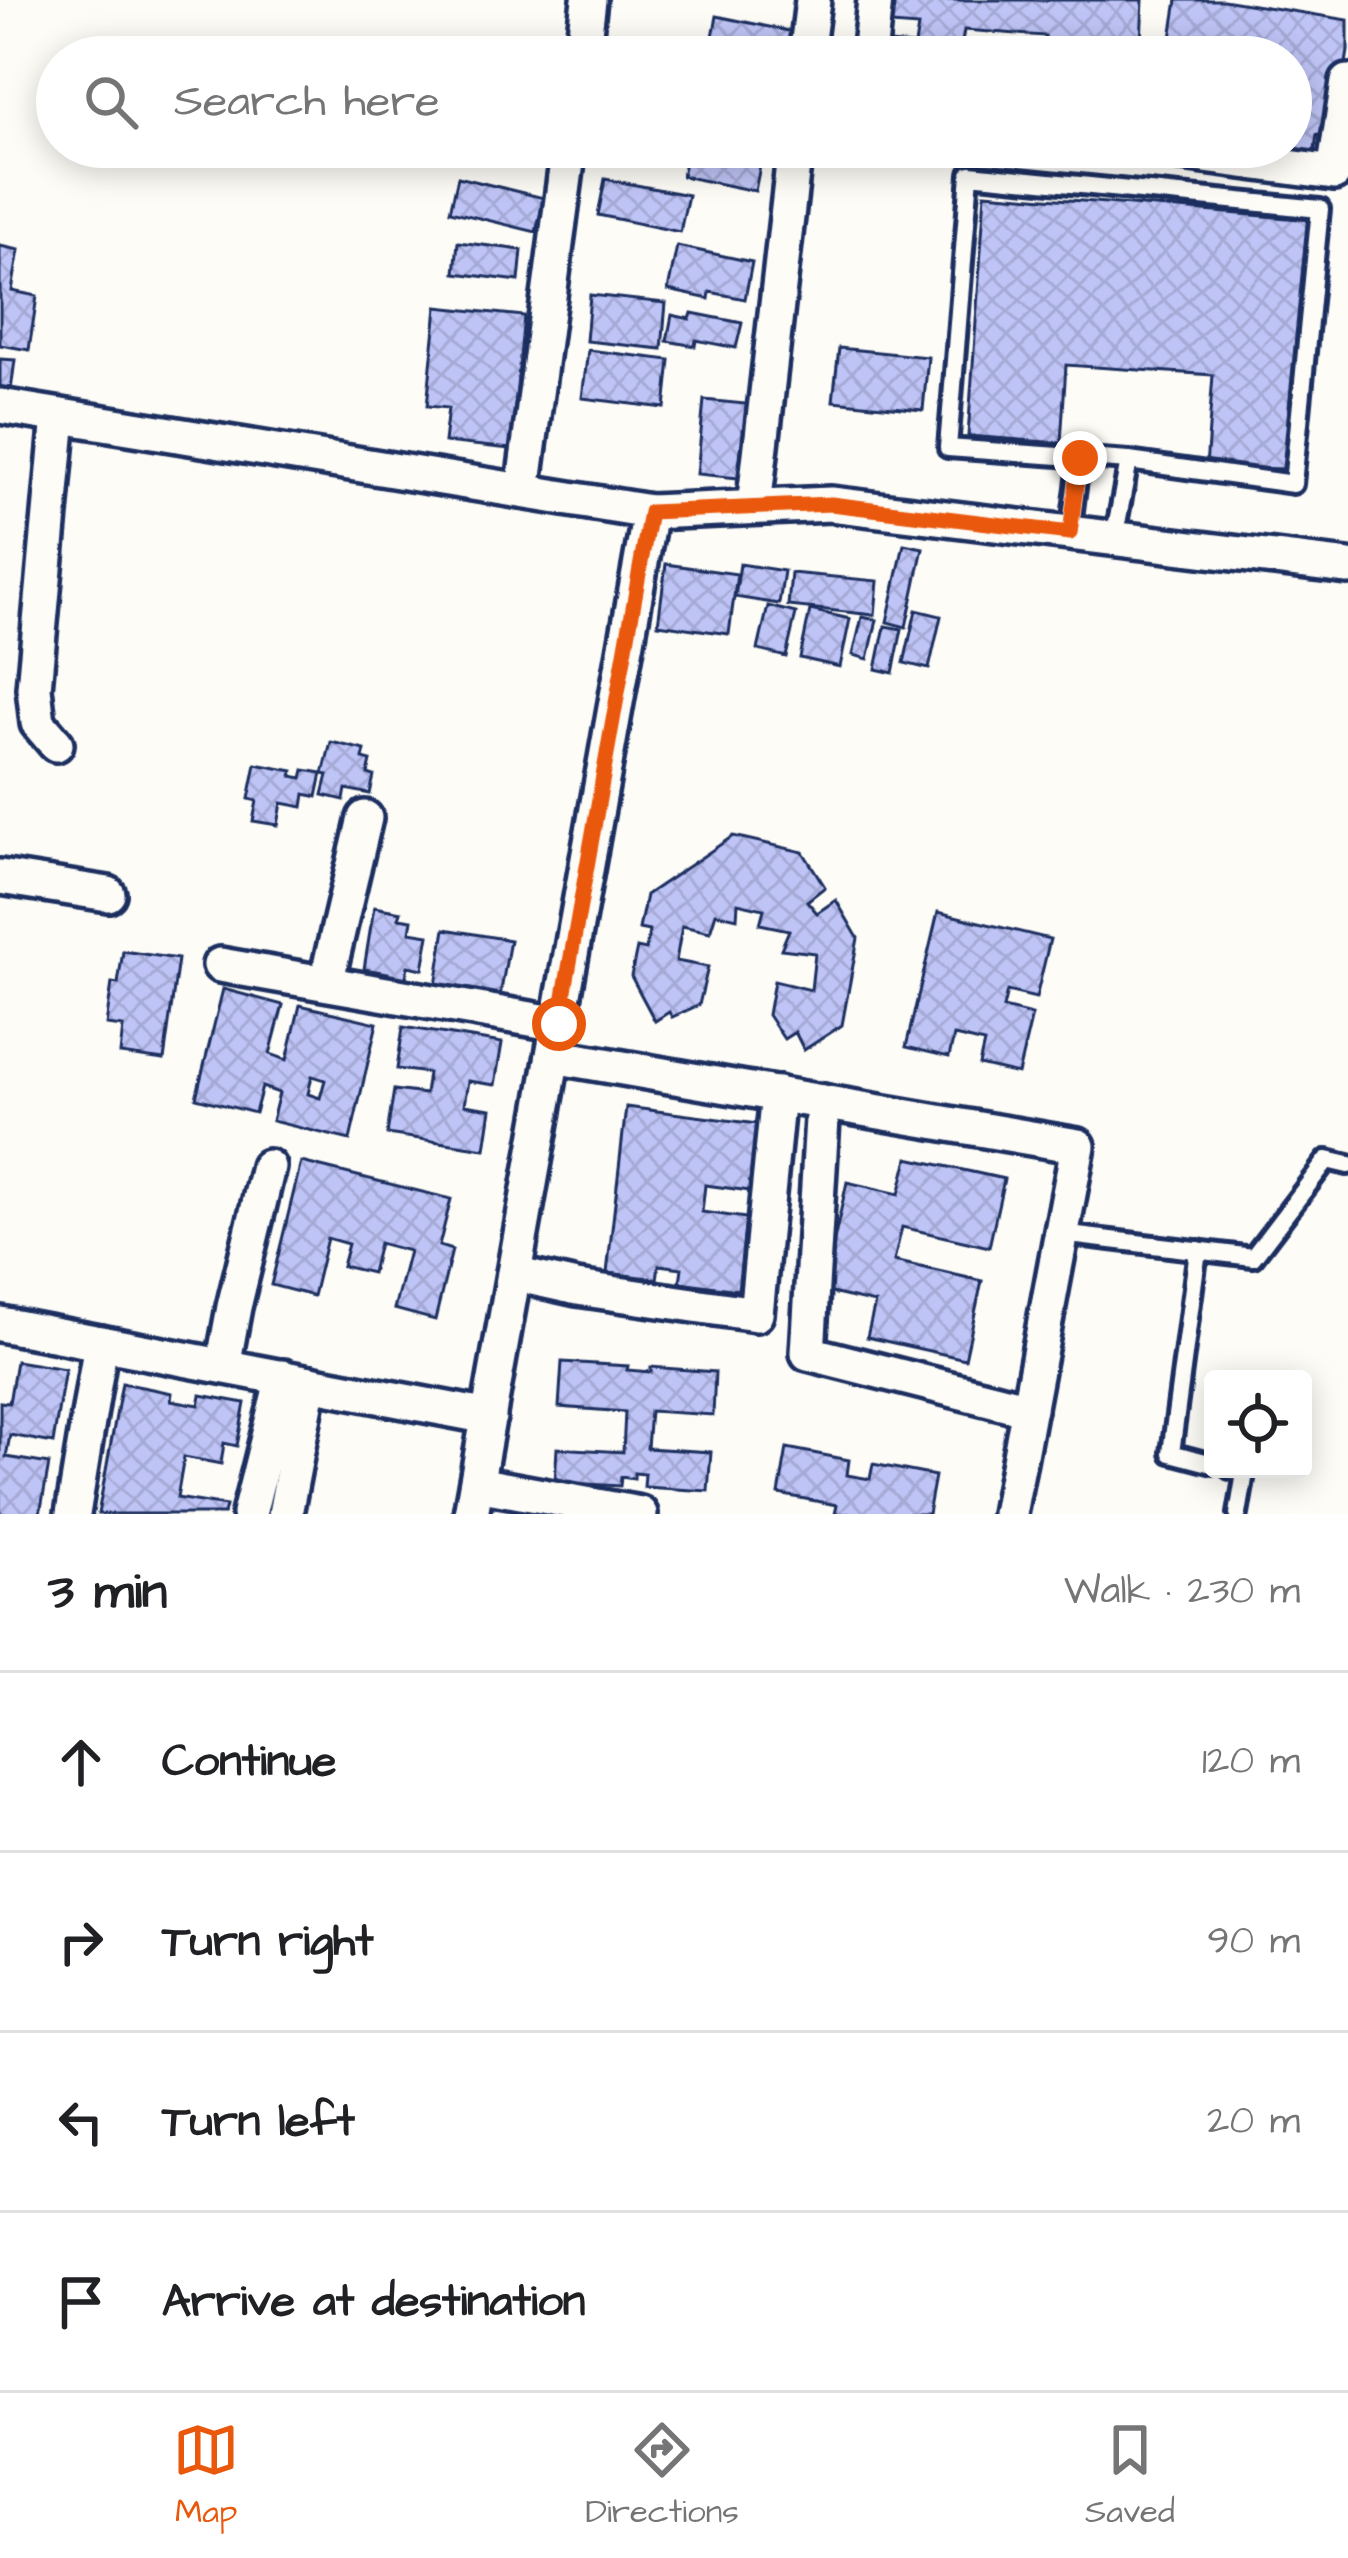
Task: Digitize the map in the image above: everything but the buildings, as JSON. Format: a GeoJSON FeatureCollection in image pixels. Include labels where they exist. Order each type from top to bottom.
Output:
{"type":"FeatureCollection","features":[{"type":"Feature","properties":{"kind":"street"},"geometry":{"type":"LineString","coordinates":[[585,36],[590,0]]}},
{"type":"Feature","properties":{"kind":"street"},"geometry":{"type":"LineString","coordinates":[[809,36],[813,0]]}},
{"type":"Feature","properties":{"kind":"street"},"geometry":{"type":"LineString","coordinates":[[871,36],[875,0]]}},
{"type":"Feature","properties":{"kind":"street"},"geometry":{"type":"LineString","coordinates":[[1296,168],[1334,173],[1348,82]]}},
{"type":"Feature","properties":{"kind":"street"},"geometry":{"type":"LineString","coordinates":[[523,491],[566,168]]}},
{"type":"Feature","properties":{"kind":"street"},"geometry":{"type":"LineString","coordinates":[[754,507],[793,168]]}},
{"type":"Feature","properties":{"kind":"street"},"geometry":{"type":"LineString","coordinates":[[0,406],[650,512],[831,504],[1348,567]]}},
{"type":"Feature","properties":{"kind":"street"},"geometry":{"type":"LineString","coordinates":[[56,744],[38,723],[34,688],[59,416]]}},
{"type":"Feature","properties":{"kind":"street"},"geometry":{"type":"LineString","coordinates":[[640,1514],[474,1499],[650,512]]}},
{"type":"Feature","properties":{"kind":"street"},"geometry":{"type":"LineString","coordinates":[[326,983],[365,818]]}},
{"type":"Feature","properties":{"kind":"street"},"geometry":{"type":"LineString","coordinates":[[0,878],[108,894]]}},
{"type":"Feature","properties":{"kind":"street"},"geometry":{"type":"LineString","coordinates":[[220,965],[326,983],[778,1094],[1078,1146],[1009,1514]]}},
{"type":"Feature","properties":{"kind":"street"},"geometry":{"type":"LineString","coordinates":[[514,1274],[756,1314],[778,1094]]}},
{"type":"Feature","properties":{"kind":"street"},"geometry":{"type":"LineString","coordinates":[[823,1102],[808,1353],[1029,1409]]}},
{"type":"Feature","properties":{"kind":"street"},"geometry":{"type":"LineString","coordinates":[[223,1366],[268,1167]]}},
{"type":"Feature","properties":{"kind":"street"},"geometry":{"type":"LineString","coordinates":[[0,1324],[489,1417]]}},
{"type":"Feature","properties":{"kind":"street"},"geometry":{"type":"LineString","coordinates":[[73,1514],[101,1343]]}},
{"type":"Feature","properties":{"kind":"street"},"geometry":{"type":"LineString","coordinates":[[249,1514],[296,1380]]}},
{"type":"Feature","properties":{"kind":"street"},"geometry":{"type":"LineString","coordinates":[[285,1514],[296,1380]]}},
{"type":"Feature","properties":{"kind":"lane"},"geometry":{"type":"LineString","coordinates":[[970,174],[1320,209],[1293,484],[1129,461],[948,448],[970,174]]}},
{"type":"Feature","properties":{"kind":"lane"},"geometry":{"type":"LineString","coordinates":[[1070,533],[1080,458]]}},
{"type":"Feature","properties":{"kind":"lane"},"geometry":{"type":"LineString","coordinates":[[1114,538],[1129,461]]}},
{"type":"Feature","properties":{"kind":"lane"},"geometry":{"type":"LineString","coordinates":[[1061,1234],[1253,1257],[1328,1160],[1348,1166]]}},
{"type":"Feature","properties":{"kind":"lane"},"geometry":{"type":"LineString","coordinates":[[1198,1250],[1171,1453],[1204,1462]]}},
{"type":"Feature","properties":{"kind":"lane"},"geometry":{"type":"LineString","coordinates":[[1238,1514],[1244,1478]]}},
{"type":"Feature","properties":{"kind":"route"},"geometry":{"type":"LineString","coordinates":[[559,1024],[650,512],[831,504],[1070,533],[1080,458]]}}]}
